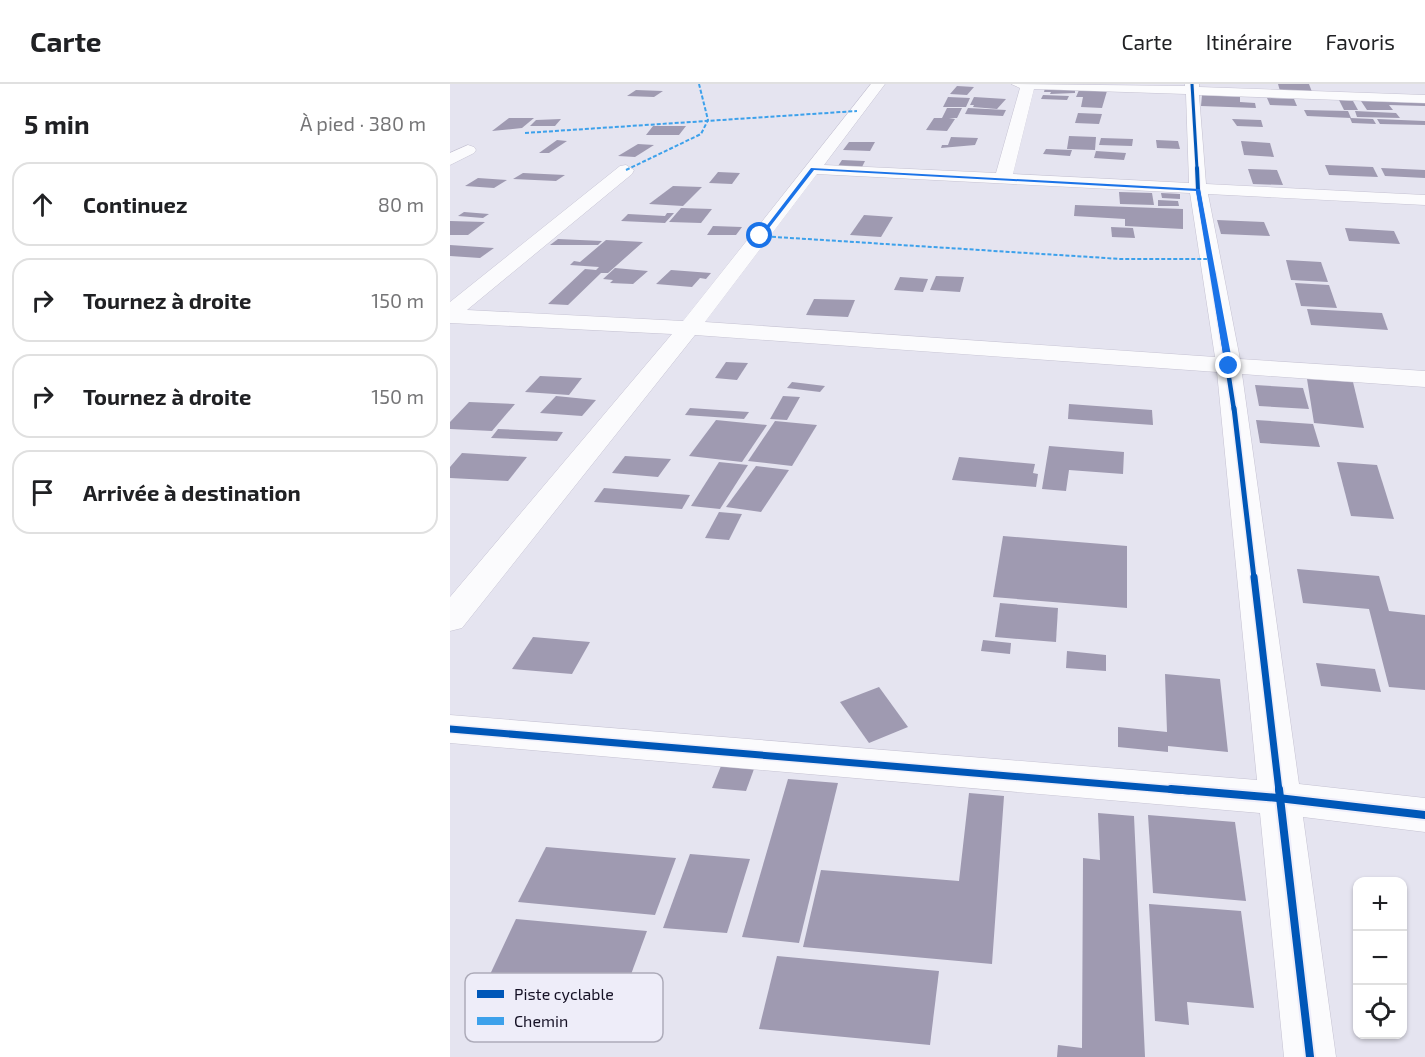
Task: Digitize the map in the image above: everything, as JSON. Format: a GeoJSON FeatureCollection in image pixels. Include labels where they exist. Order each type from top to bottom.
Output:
{"type":"FeatureCollection","features":[{"type":"Feature","properties":{"kind":"street"},"geometry":{"type":"LineString","coordinates":[[450,620],[689,328],[878,84]]}},
{"type":"Feature","properties":{"kind":"street"},"geometry":{"type":"LineString","coordinates":[[1018,84],[1192,88],[1425,99]]}},
{"type":"Feature","properties":{"kind":"street"},"geometry":{"type":"LineString","coordinates":[[1003,179],[1028,84]]}},
{"type":"Feature","properties":{"kind":"street"},"geometry":{"type":"LineString","coordinates":[[1192,88],[1198,190],[1229,366],[1310,1057]]}},
{"type":"Feature","properties":{"kind":"street"},"geometry":{"type":"LineString","coordinates":[[450,148],[468,150],[450,160]]}},
{"type":"Feature","properties":{"kind":"street"},"geometry":{"type":"LineString","coordinates":[[813,169],[1425,200]]}},
{"type":"Feature","properties":{"kind":"street"},"geometry":{"type":"LineString","coordinates":[[450,314],[626,170]]}},
{"type":"Feature","properties":{"kind":"street"},"geometry":{"type":"LineString","coordinates":[[450,314],[689,328],[1425,379]]}},
{"type":"Feature","properties":{"kind":"street"},"geometry":{"type":"LineString","coordinates":[[450,729],[1278,798],[1425,815]]}},
{"type":"Feature","properties":{"kind":"building"},"geometry":{"type":"Polygon","coordinates":[[[1278,84],[1309,84],[1312,92],[1280,91],[1278,84]]]}},
{"type":"Feature","properties":{"kind":"building"},"geometry":{"type":"Polygon","coordinates":[[[957,86],[974,87],[967,95],[950,94],[957,86]]]}},
{"type":"Feature","properties":{"kind":"building"},"geometry":{"type":"Polygon","coordinates":[[[1045,88],[1075,90],[1075,93],[1050,94],[1051,92],[1044,92],[1045,88]]]}},
{"type":"Feature","properties":{"kind":"building"},"geometry":{"type":"Polygon","coordinates":[[[636,90],[663,91],[654,97],[627,96],[636,90]]]}},
{"type":"Feature","properties":{"kind":"building"},"geometry":{"type":"Polygon","coordinates":[[[1079,90],[1107,91],[1102,108],[1081,107],[1083,97],[1076,97],[1079,90]]]}},
{"type":"Feature","properties":{"kind":"building"},"geometry":{"type":"Polygon","coordinates":[[[1043,95],[1069,96],[1067,100],[1041,99],[1043,95]]]}},
{"type":"Feature","properties":{"kind":"building"},"geometry":{"type":"Polygon","coordinates":[[[1202,95],[1240,97],[1240,102],[1255,103],[1256,108],[1201,106],[1202,95]]]}},
{"type":"Feature","properties":{"kind":"building"},"geometry":{"type":"Polygon","coordinates":[[[948,97],[970,98],[966,107],[943,107],[948,97]]]}},
{"type":"Feature","properties":{"kind":"building"},"geometry":{"type":"Polygon","coordinates":[[[974,97],[1006,99],[997,109],[973,107],[974,105],[970,105],[974,97]]]}},
{"type":"Feature","properties":{"kind":"building"},"geometry":{"type":"Polygon","coordinates":[[[1267,98],[1294,99],[1297,106],[1270,105],[1267,98]]]}},
{"type":"Feature","properties":{"kind":"building"},"geometry":{"type":"Polygon","coordinates":[[[1339,100],[1353,101],[1358,110],[1344,110],[1339,100]]]}},
{"type":"Feature","properties":{"kind":"building"},"geometry":{"type":"Polygon","coordinates":[[[1361,101],[1425,103],[1425,106],[1389,105],[1393,110],[1367,110],[1361,101]]]}},
{"type":"Feature","properties":{"kind":"building"},"geometry":{"type":"Polygon","coordinates":[[[947,108],[962,108],[957,118],[949,118],[955,119],[947,131],[926,130],[934,118],[942,118],[947,108]]]}},
{"type":"Feature","properties":{"kind":"building"},"geometry":{"type":"Polygon","coordinates":[[[968,108],[1006,110],[1003,116],[965,114],[968,108]]]}},
{"type":"Feature","properties":{"kind":"building"},"geometry":{"type":"Polygon","coordinates":[[[1304,110],[1348,111],[1351,118],[1307,116],[1304,110]]]}},
{"type":"Feature","properties":{"kind":"building"},"geometry":{"type":"Polygon","coordinates":[[[1355,111],[1396,113],[1400,118],[1357,117],[1355,111]]]}},
{"type":"Feature","properties":{"kind":"building"},"geometry":{"type":"Polygon","coordinates":[[[1078,113],[1102,114],[1099,124],[1075,123],[1078,113]]]}},
{"type":"Feature","properties":{"kind":"building"},"geometry":{"type":"Polygon","coordinates":[[[509,118],[534,118],[522,128],[492,131],[509,118]]]}},
{"type":"Feature","properties":{"kind":"building"},"geometry":{"type":"Polygon","coordinates":[[[1350,118],[1373,119],[1376,124],[1352,123],[1350,118]]]}},
{"type":"Feature","properties":{"kind":"building"},"geometry":{"type":"Polygon","coordinates":[[[561,119],[555,126],[530,126],[536,120],[561,119]]]}},
{"type":"Feature","properties":{"kind":"building"},"geometry":{"type":"Polygon","coordinates":[[[1232,119],[1261,120],[1263,127],[1237,126],[1232,119]]]}},
{"type":"Feature","properties":{"kind":"building"},"geometry":{"type":"Polygon","coordinates":[[[1377,119],[1425,121],[1425,125],[1380,124],[1377,119]]]}},
{"type":"Feature","properties":{"kind":"building"},"geometry":{"type":"Polygon","coordinates":[[[653,126],[686,126],[679,135],[646,135],[653,126]]]}},
{"type":"Feature","properties":{"kind":"building"},"geometry":{"type":"Polygon","coordinates":[[[1069,136],[1096,137],[1095,150],[1067,149],[1069,136]]]}},
{"type":"Feature","properties":{"kind":"building"},"geometry":{"type":"Polygon","coordinates":[[[951,137],[978,138],[975,145],[941,148],[942,145],[948,145],[951,137]]]}},
{"type":"Feature","properties":{"kind":"building"},"geometry":{"type":"Polygon","coordinates":[[[1101,138],[1133,139],[1132,146],[1099,145],[1101,138]]]}},
{"type":"Feature","properties":{"kind":"building"},"geometry":{"type":"Polygon","coordinates":[[[557,140],[567,141],[549,153],[539,153],[557,140]]]}},
{"type":"Feature","properties":{"kind":"building"},"geometry":{"type":"Polygon","coordinates":[[[1156,140],[1178,141],[1180,149],[1157,148],[1156,140]]]}},
{"type":"Feature","properties":{"kind":"building"},"geometry":{"type":"Polygon","coordinates":[[[1241,141],[1270,143],[1274,157],[1244,155],[1241,141]]]}},
{"type":"Feature","properties":{"kind":"building"},"geometry":{"type":"Polygon","coordinates":[[[849,142],[875,142],[870,151],[843,150],[849,142]]]}},
{"type":"Feature","properties":{"kind":"building"},"geometry":{"type":"Polygon","coordinates":[[[638,144],[654,145],[635,157],[618,156],[638,144]]]}},
{"type":"Feature","properties":{"kind":"building"},"geometry":{"type":"Polygon","coordinates":[[[1046,149],[1072,150],[1070,156],[1043,154],[1046,149]]]}},
{"type":"Feature","properties":{"kind":"building"},"geometry":{"type":"Polygon","coordinates":[[[1096,151],[1126,153],[1124,160],[1094,158],[1096,151]]]}},
{"type":"Feature","properties":{"kind":"building"},"geometry":{"type":"Polygon","coordinates":[[[842,160],[865,161],[862,167],[838,166],[842,160]]]}},
{"type":"Feature","properties":{"kind":"building"},"geometry":{"type":"Polygon","coordinates":[[[1325,165],[1373,167],[1378,177],[1329,175],[1325,165]]]}},
{"type":"Feature","properties":{"kind":"building"},"geometry":{"type":"Polygon","coordinates":[[[1381,168],[1425,170],[1425,178],[1385,176],[1381,168]]]}},
{"type":"Feature","properties":{"kind":"building"},"geometry":{"type":"Polygon","coordinates":[[[1248,169],[1277,170],[1283,185],[1253,184],[1248,169]]]}},
{"type":"Feature","properties":{"kind":"building"},"geometry":{"type":"Polygon","coordinates":[[[718,172],[740,173],[732,184],[709,183],[718,172]]]}},
{"type":"Feature","properties":{"kind":"building"},"geometry":{"type":"Polygon","coordinates":[[[523,173],[565,175],[556,181],[513,179],[523,173]]]}},
{"type":"Feature","properties":{"kind":"building"},"geometry":{"type":"Polygon","coordinates":[[[478,178],[507,180],[494,188],[465,186],[478,178]]]}},
{"type":"Feature","properties":{"kind":"building"},"geometry":{"type":"Polygon","coordinates":[[[673,186],[702,187],[683,206],[649,204],[673,186]]]}},
{"type":"Feature","properties":{"kind":"building"},"geometry":{"type":"Polygon","coordinates":[[[1119,192],[1152,193],[1154,205],[1120,204],[1119,192]]]}},
{"type":"Feature","properties":{"kind":"building"},"geometry":{"type":"Polygon","coordinates":[[[1161,193],[1180,194],[1180,199],[1162,198],[1161,193]]]}},
{"type":"Feature","properties":{"kind":"building"},"geometry":{"type":"Polygon","coordinates":[[[1158,200],[1178,201],[1179,206],[1158,206],[1158,200]]]}},
{"type":"Feature","properties":{"kind":"building"},"geometry":{"type":"Polygon","coordinates":[[[1075,205],[1183,209],[1183,229],[1125,226],[1125,219],[1074,216],[1075,205]]]}},
{"type":"Feature","properties":{"kind":"building"},"geometry":{"type":"Polygon","coordinates":[[[681,208],[712,209],[701,223],[669,222],[681,208]]]}},
{"type":"Feature","properties":{"kind":"building"},"geometry":{"type":"Polygon","coordinates":[[[464,212],[489,214],[483,218],[458,216],[464,212]]]}},
{"type":"Feature","properties":{"kind":"building"},"geometry":{"type":"Polygon","coordinates":[[[667,213],[674,213],[665,223],[621,221],[628,214],[665,216],[667,213]]]}},
{"type":"Feature","properties":{"kind":"building"},"geometry":{"type":"Polygon","coordinates":[[[864,215],[893,217],[881,237],[850,235],[864,215]]]}},
{"type":"Feature","properties":{"kind":"building"},"geometry":{"type":"Polygon","coordinates":[[[1217,220],[1264,222],[1270,236],[1221,234],[1217,220]]]}},
{"type":"Feature","properties":{"kind":"building"},"geometry":{"type":"Polygon","coordinates":[[[450,221],[485,222],[468,235],[450,235],[450,221]]]}},
{"type":"Feature","properties":{"kind":"building"},"geometry":{"type":"Polygon","coordinates":[[[713,226],[742,227],[736,235],[707,235],[713,226]]]}},
{"type":"Feature","properties":{"kind":"building"},"geometry":{"type":"Polygon","coordinates":[[[1111,227],[1133,228],[1135,238],[1112,237],[1111,227]]]}},
{"type":"Feature","properties":{"kind":"building"},"geometry":{"type":"Polygon","coordinates":[[[1345,228],[1394,231],[1400,244],[1349,241],[1345,228]]]}},
{"type":"Feature","properties":{"kind":"building"},"geometry":{"type":"Polygon","coordinates":[[[558,239],[602,241],[598,245],[550,245],[558,239]]]}},
{"type":"Feature","properties":{"kind":"building"},"geometry":{"type":"Polygon","coordinates":[[[606,240],[643,242],[608,273],[601,273],[568,305],[548,304],[585,269],[596,270],[599,267],[570,265],[574,261],[580,262],[606,240]]]}},
{"type":"Feature","properties":{"kind":"building"},"geometry":{"type":"Polygon","coordinates":[[[450,245],[494,248],[480,258],[450,256],[450,245]]]}},
{"type":"Feature","properties":{"kind":"building"},"geometry":{"type":"Polygon","coordinates":[[[1286,260],[1321,262],[1328,282],[1291,280],[1286,260]]]}},
{"type":"Feature","properties":{"kind":"building"},"geometry":{"type":"Polygon","coordinates":[[[615,268],[648,271],[633,284],[610,283],[613,280],[603,279],[615,268]]]}},
{"type":"Feature","properties":{"kind":"building"},"geometry":{"type":"Polygon","coordinates":[[[671,270],[711,273],[706,279],[700,278],[692,287],[656,284],[671,270]]]}},
{"type":"Feature","properties":{"kind":"building"},"geometry":{"type":"Polygon","coordinates":[[[936,276],[964,277],[960,292],[930,290],[936,276]]]}},
{"type":"Feature","properties":{"kind":"building"},"geometry":{"type":"Polygon","coordinates":[[[900,277],[928,279],[923,292],[894,290],[900,277]]]}},
{"type":"Feature","properties":{"kind":"building"},"geometry":{"type":"Polygon","coordinates":[[[1295,283],[1329,285],[1337,308],[1301,306],[1295,283]]]}},
{"type":"Feature","properties":{"kind":"building"},"geometry":{"type":"Polygon","coordinates":[[[814,299],[855,300],[848,317],[806,315],[814,299]]]}},
{"type":"Feature","properties":{"kind":"building"},"geometry":{"type":"Polygon","coordinates":[[[1307,309],[1382,313],[1388,330],[1311,325],[1307,309]]]}},
{"type":"Feature","properties":{"kind":"building"},"geometry":{"type":"Polygon","coordinates":[[[726,362],[748,363],[737,380],[715,378],[726,362]]]}},
{"type":"Feature","properties":{"kind":"building"},"geometry":{"type":"Polygon","coordinates":[[[540,376],[582,378],[569,395],[525,392],[540,376]]]}},
{"type":"Feature","properties":{"kind":"building"},"geometry":{"type":"Polygon","coordinates":[[[1307,379],[1353,382],[1364,428],[1314,423],[1307,379]]]}},
{"type":"Feature","properties":{"kind":"building"},"geometry":{"type":"Polygon","coordinates":[[[792,382],[825,386],[820,392],[787,388],[792,382]]]}},
{"type":"Feature","properties":{"kind":"building"},"geometry":{"type":"Polygon","coordinates":[[[1255,385],[1303,388],[1309,409],[1259,406],[1255,385]]]}},
{"type":"Feature","properties":{"kind":"building"},"geometry":{"type":"Polygon","coordinates":[[[556,396],[596,400],[582,416],[540,413],[556,396]]]}},
{"type":"Feature","properties":{"kind":"building"},"geometry":{"type":"Polygon","coordinates":[[[783,396],[800,397],[787,420],[770,419],[783,396]]]}},
{"type":"Feature","properties":{"kind":"building"},"geometry":{"type":"Polygon","coordinates":[[[469,402],[515,404],[492,431],[450,429],[450,422],[469,402]]]}},
{"type":"Feature","properties":{"kind":"building"},"geometry":{"type":"Polygon","coordinates":[[[1069,404],[1152,410],[1153,425],[1068,419],[1069,404]]]}},
{"type":"Feature","properties":{"kind":"building"},"geometry":{"type":"Polygon","coordinates":[[[690,408],[749,412],[744,419],[685,415],[690,408]]]}},
{"type":"Feature","properties":{"kind":"building"},"geometry":{"type":"Polygon","coordinates":[[[716,420],[767,425],[742,462],[689,456],[716,420]]]}},
{"type":"Feature","properties":{"kind":"building"},"geometry":{"type":"Polygon","coordinates":[[[1256,420],[1313,424],[1320,447],[1260,443],[1256,420]]]}},
{"type":"Feature","properties":{"kind":"building"},"geometry":{"type":"Polygon","coordinates":[[[775,421],[817,425],[792,466],[748,461],[775,421]]]}},
{"type":"Feature","properties":{"kind":"building"},"geometry":{"type":"Polygon","coordinates":[[[498,429],[563,432],[557,441],[491,438],[498,429]]]}},
{"type":"Feature","properties":{"kind":"building"},"geometry":{"type":"Polygon","coordinates":[[[1049,446],[1124,452],[1123,474],[1069,470],[1066,491],[1042,489],[1049,446]]]}},
{"type":"Feature","properties":{"kind":"building"},"geometry":{"type":"Polygon","coordinates":[[[462,453],[527,457],[508,481],[450,478],[450,467],[462,453]]]}},
{"type":"Feature","properties":{"kind":"building"},"geometry":{"type":"Polygon","coordinates":[[[625,456],[671,459],[658,477],[612,473],[625,456]]]}},
{"type":"Feature","properties":{"kind":"building"},"geometry":{"type":"Polygon","coordinates":[[[959,457],[1035,464],[1033,473],[1038,474],[1036,487],[952,480],[959,457]]]}},
{"type":"Feature","properties":{"kind":"building"},"geometry":{"type":"Polygon","coordinates":[[[719,462],[748,465],[720,509],[691,506],[719,462]]]}},
{"type":"Feature","properties":{"kind":"building"},"geometry":{"type":"Polygon","coordinates":[[[1337,462],[1377,465],[1394,519],[1351,516],[1337,462]]]}},
{"type":"Feature","properties":{"kind":"building"},"geometry":{"type":"Polygon","coordinates":[[[756,466],[789,470],[761,512],[726,507],[756,466]]]}},
{"type":"Feature","properties":{"kind":"building"},"geometry":{"type":"Polygon","coordinates":[[[604,488],[690,495],[682,509],[594,502],[604,488]]]}},
{"type":"Feature","properties":{"kind":"building"},"geometry":{"type":"Polygon","coordinates":[[[719,512],[742,514],[729,540],[705,538],[719,512]]]}},
{"type":"Feature","properties":{"kind":"building"},"geometry":{"type":"Polygon","coordinates":[[[1003,536],[1127,546],[1127,608],[993,597],[1003,536]]]}},
{"type":"Feature","properties":{"kind":"building"},"geometry":{"type":"Polygon","coordinates":[[[1297,569],[1379,576],[1389,611],[1425,615],[1425,690],[1389,687],[1369,609],[1303,603],[1297,569]]]}},
{"type":"Feature","properties":{"kind":"building"},"geometry":{"type":"Polygon","coordinates":[[[1000,603],[1058,608],[1056,642],[995,637],[1000,603]]]}},
{"type":"Feature","properties":{"kind":"building"},"geometry":{"type":"Polygon","coordinates":[[[533,637],[590,642],[572,674],[512,669],[533,637]]]}},
{"type":"Feature","properties":{"kind":"building"},"geometry":{"type":"Polygon","coordinates":[[[983,640],[1011,643],[1010,654],[981,651],[983,640]]]}},
{"type":"Feature","properties":{"kind":"building"},"geometry":{"type":"Polygon","coordinates":[[[1067,651],[1106,655],[1106,671],[1066,668],[1067,651]]]}},
{"type":"Feature","properties":{"kind":"building"},"geometry":{"type":"Polygon","coordinates":[[[1316,663],[1375,669],[1381,692],[1321,686],[1316,663]]]}},
{"type":"Feature","properties":{"kind":"building"},"geometry":{"type":"Polygon","coordinates":[[[1165,674],[1220,679],[1228,752],[1168,746],[1168,752],[1118,747],[1118,727],[1167,732],[1165,674]]]}},
{"type":"Feature","properties":{"kind":"building"},"geometry":{"type":"Polygon","coordinates":[[[879,687],[908,727],[869,743],[840,702],[879,687]]]}},
{"type":"Feature","properties":{"kind":"building"},"geometry":{"type":"Polygon","coordinates":[[[721,766],[754,769],[746,791],[712,788],[721,766]]]}},
{"type":"Feature","properties":{"kind":"building"},"geometry":{"type":"Polygon","coordinates":[[[788,779],[838,783],[799,943],[742,937],[788,779]]]}},
{"type":"Feature","properties":{"kind":"building"},"geometry":{"type":"Polygon","coordinates":[[[969,793],[1004,796],[992,964],[803,947],[821,870],[959,881],[969,793]]]}},
{"type":"Feature","properties":{"kind":"building"},"geometry":{"type":"Polygon","coordinates":[[[1098,813],[1134,816],[1145,1057],[1057,1057],[1058,1045],[1082,1048],[1083,858],[1100,860],[1098,813]]]}},
{"type":"Feature","properties":{"kind":"building"},"geometry":{"type":"Polygon","coordinates":[[[1148,815],[1235,822],[1246,901],[1153,893],[1148,815]]]}},
{"type":"Feature","properties":{"kind":"building"},"geometry":{"type":"Polygon","coordinates":[[[546,847],[676,858],[655,915],[518,902],[546,847]]]}},
{"type":"Feature","properties":{"kind":"building"},"geometry":{"type":"Polygon","coordinates":[[[690,854],[750,859],[727,933],[663,928],[690,854]]]}},
{"type":"Feature","properties":{"kind":"building"},"geometry":{"type":"Polygon","coordinates":[[[1149,904],[1241,911],[1254,1008],[1187,1002],[1189,1025],[1155,1021],[1149,904]]]}},
{"type":"Feature","properties":{"kind":"building"},"geometry":{"type":"Polygon","coordinates":[[[516,919],[647,931],[631,973],[491,973],[516,919]]]}},
{"type":"Feature","properties":{"kind":"building"},"geometry":{"type":"Polygon","coordinates":[[[777,956],[939,971],[930,1045],[759,1029],[777,956]]]}},
{"type":"Feature","properties":{"kind":"marked path"},"geometry":{"type":"LineString","coordinates":[[626,170],[701,134],[708,120],[699,84]]}},
{"type":"Feature","properties":{"kind":"marked path"},"geometry":{"type":"LineString","coordinates":[[525,133],[857,111]]}},
{"type":"Feature","properties":{"kind":"marked path"},"geometry":{"type":"LineString","coordinates":[[760,236],[1121,259],[1210,259]]}},
{"type":"Feature","properties":{"kind":"cycle path"},"geometry":{"type":"LineString","coordinates":[[1192,84],[1198,190],[1229,366],[1310,1057]]}},
{"type":"Feature","properties":{"kind":"cycle path"},"geometry":{"type":"LineString","coordinates":[[450,729],[1278,798],[1425,815]]}},
{"type":"Feature","properties":{"kind":"route"},"geometry":{"type":"LineString","coordinates":[[760,236],[813,169],[1198,190],[1229,366]]}}]}
